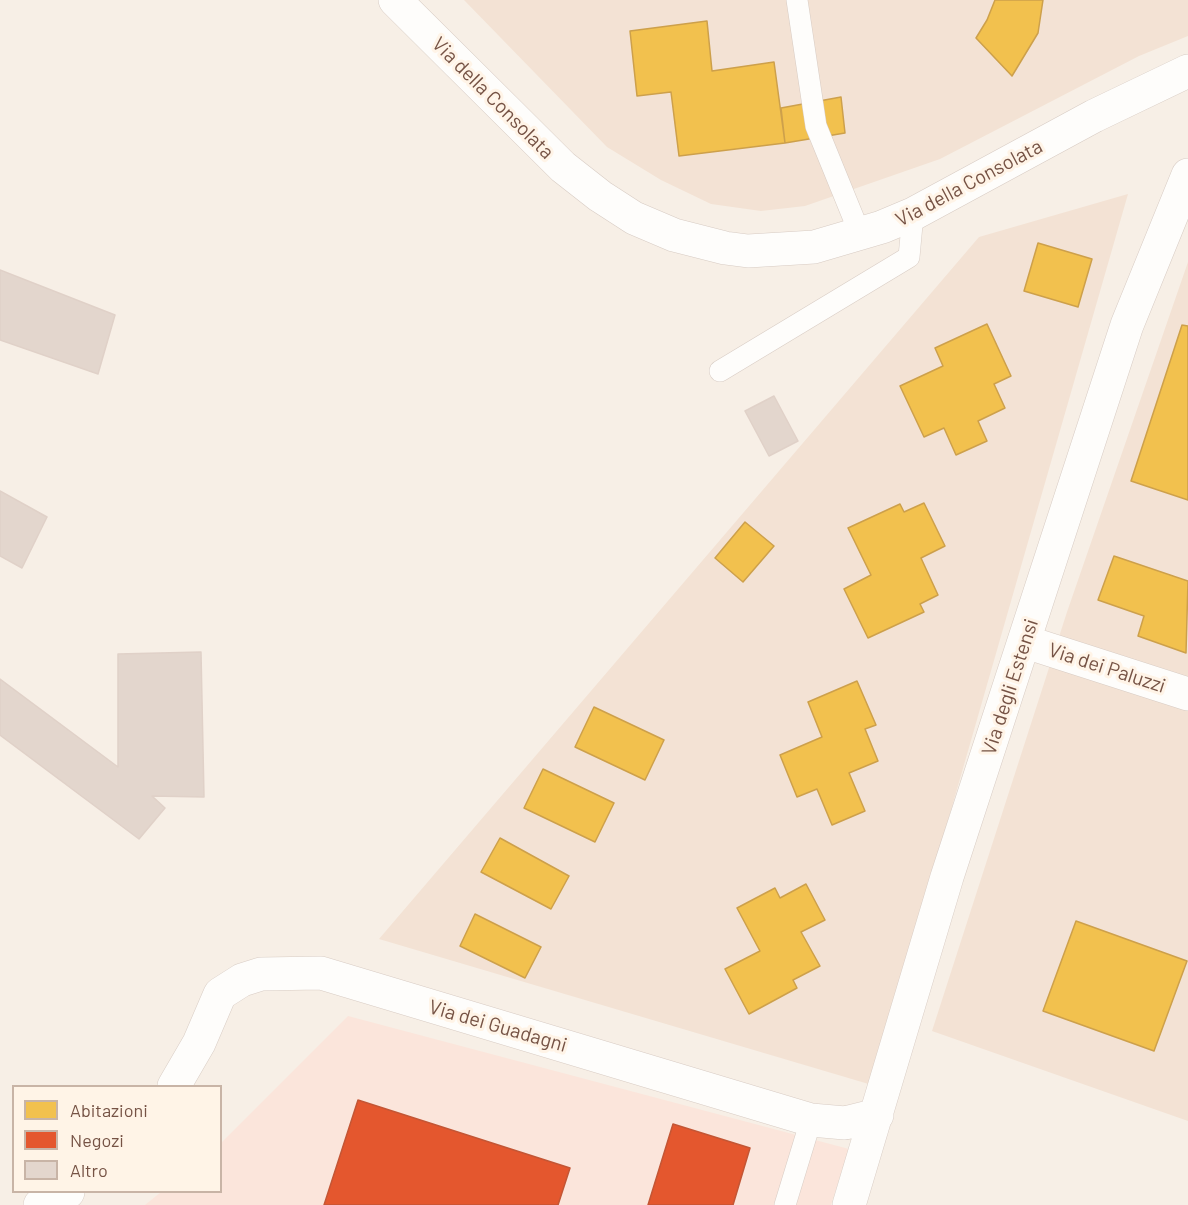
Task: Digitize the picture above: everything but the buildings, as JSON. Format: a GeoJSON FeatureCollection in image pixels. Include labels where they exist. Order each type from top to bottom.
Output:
{"type":"FeatureCollection","features":[{"type":"Feature","properties":{"kind":"street","name":"Via della Consolata"},"geometry":{"type":"LineString","coordinates":[[395,0],[563,167],[600,196],[634,218],[691,240],[748,251],[814,247],[860,234],[913,214],[1094,116],[1188,71]]}},
{"type":"Feature","properties":{"kind":"street","name":"Via degli Estensi"},"geometry":{"type":"LineString","coordinates":[[849,1205],[947,878],[1026,642],[1127,325],[1188,174]]}},
{"type":"Feature","properties":{"kind":"street","name":"Via dei Paluzzi"},"geometry":{"type":"LineString","coordinates":[[1026,642],[1188,694]]}},
{"type":"Feature","properties":{"kind":"street","name":"Via dei Guadagni"},"geometry":{"type":"LineString","coordinates":[[175,1085],[199,1043],[220,994],[242,980],[261,974],[321,974],[811,1120],[845,1123],[877,1115]]}},
{"type":"Feature","properties":{"kind":"street"},"geometry":{"type":"LineString","coordinates":[[40,1205],[64,1193]]}},
{"type":"Feature","properties":{"kind":"lane"},"geometry":{"type":"LineString","coordinates":[[797,0],[816,126],[860,234]]}},
{"type":"Feature","properties":{"kind":"lane"},"geometry":{"type":"LineString","coordinates":[[720,371],[909,257],[913,214]]}},
{"type":"Feature","properties":{"kind":"lane"},"geometry":{"type":"LineString","coordinates":[[784,1205],[811,1120]]}},
{"type":"Feature","properties":{"kind":"shaded area"},"geometry":{"type":"Polygon","coordinates":[[[464,0],[1188,0],[1188,36],[1139,56],[940,159],[805,206],[761,211],[711,204],[661,180],[607,147],[464,0]]]}},
{"type":"Feature","properties":{"kind":"shaded area"},"geometry":{"type":"Polygon","coordinates":[[[1128,194],[872,1085],[379,939],[979,237],[1128,194]]]}},
{"type":"Feature","properties":{"kind":"shaded area"},"geometry":{"type":"Polygon","coordinates":[[[1188,262],[1188,1121],[932,1031],[1067,612],[1188,262]]]}},
{"type":"Feature","properties":{"kind":"shaded area"},"geometry":{"type":"Polygon","coordinates":[[[348,1016],[849,1149],[831,1205],[145,1205],[160,1193],[222,1193],[222,1142],[348,1016]]]}}]}
